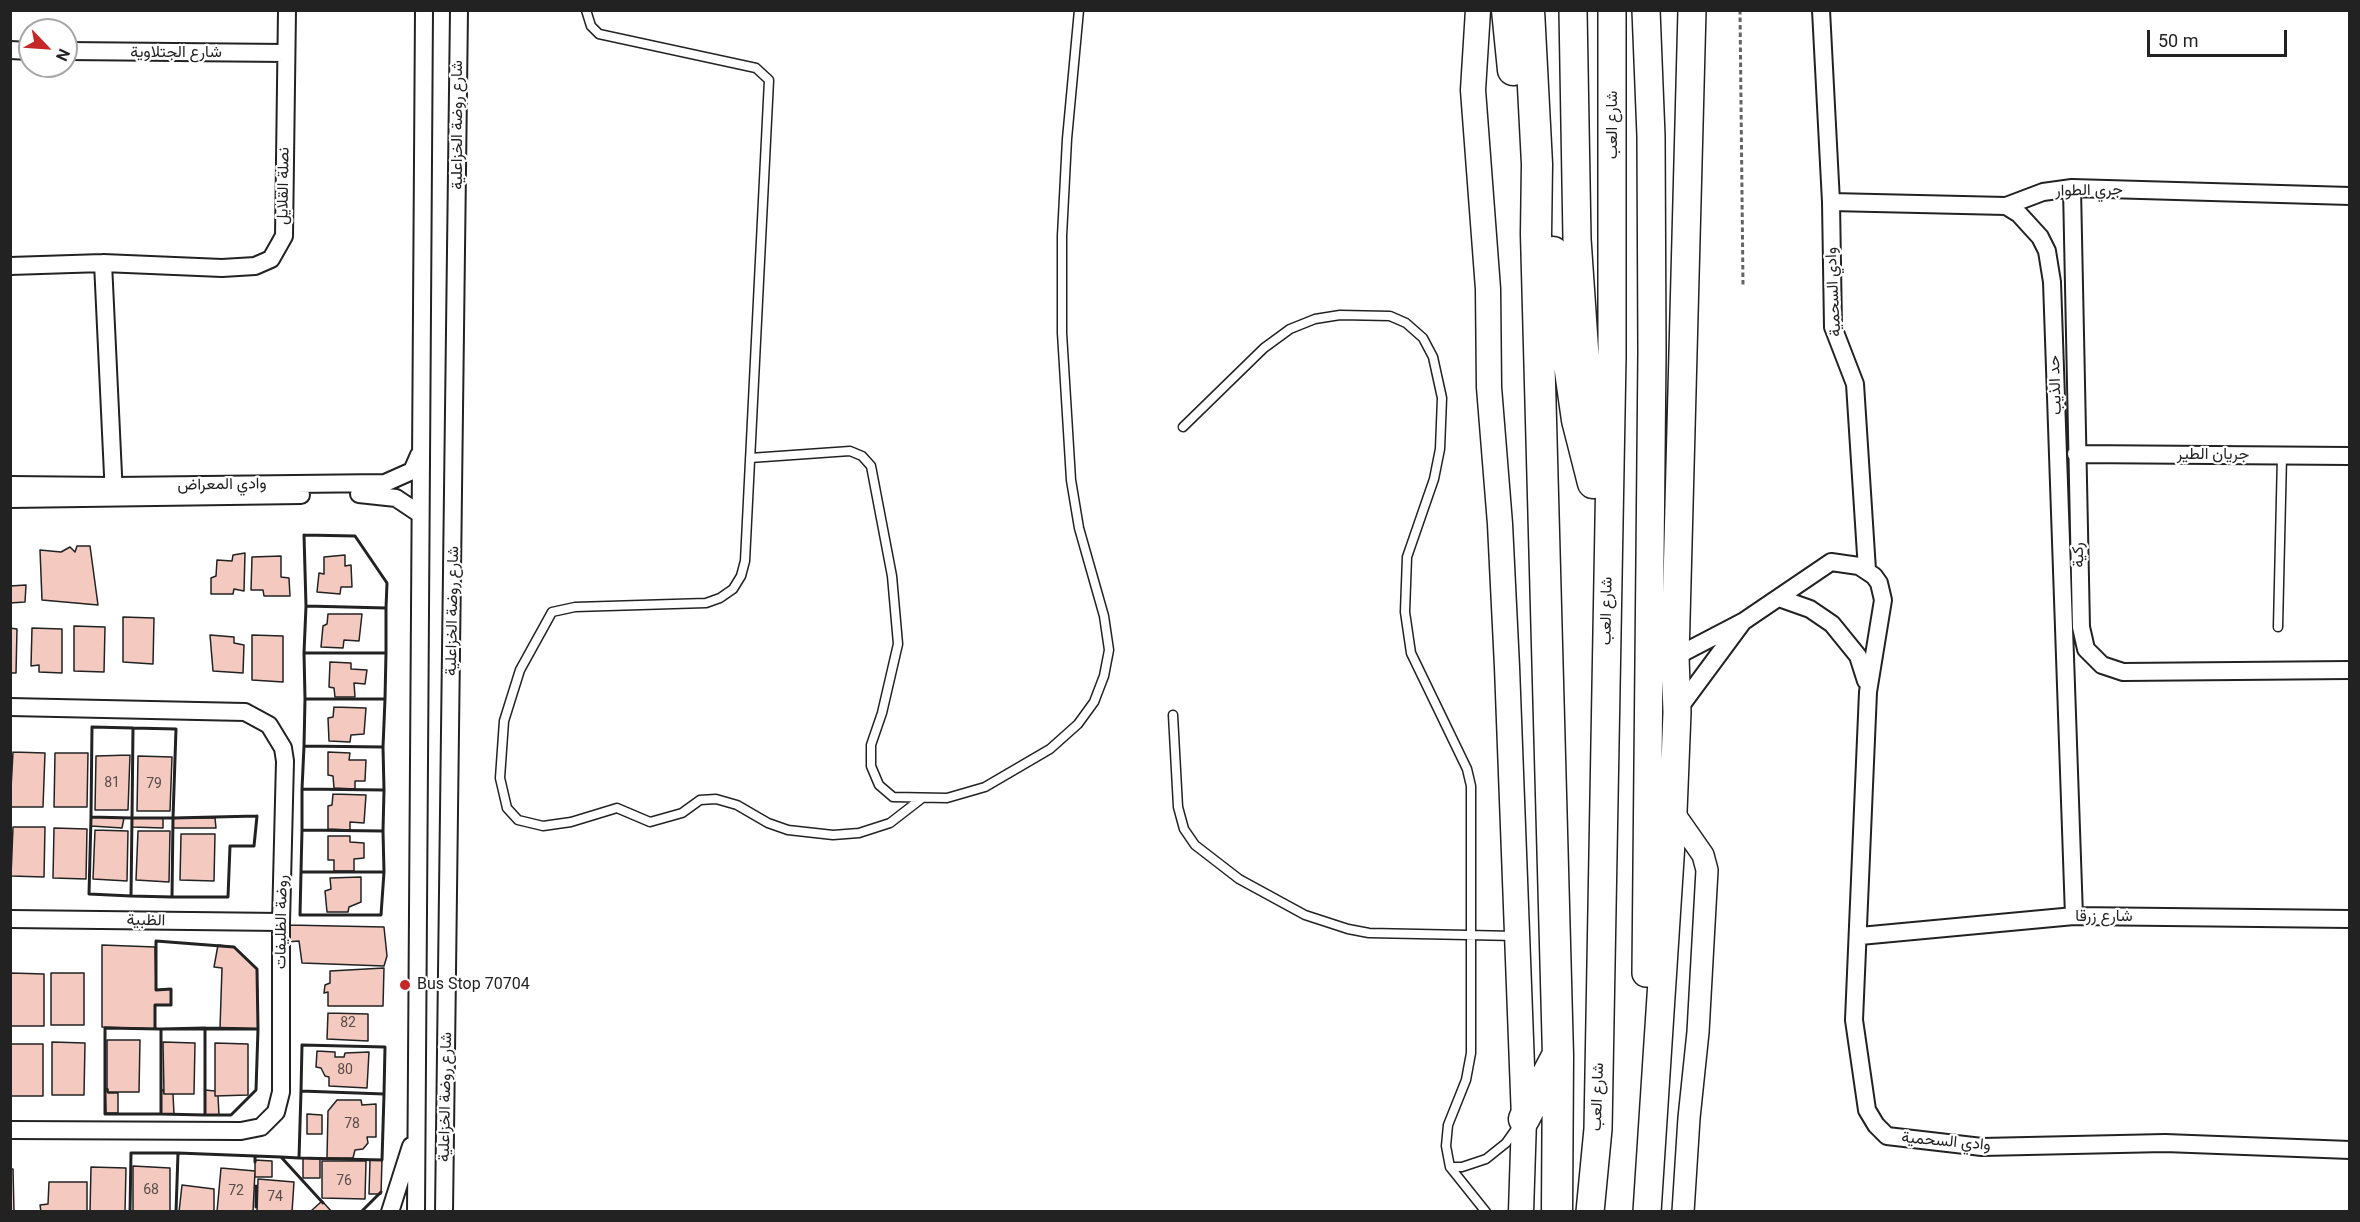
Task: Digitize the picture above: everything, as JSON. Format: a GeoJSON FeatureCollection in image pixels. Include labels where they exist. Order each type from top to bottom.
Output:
{"type":"FeatureCollection","features":[{"type":"Feature","properties":{"kind":"highway"},"geometry":{"type":"LineString","coordinates":[[1507,10],[1522,169],[1536,234]]}},
{"type":"Feature","properties":{"kind":"highway"},"geometry":{"type":"LineString","coordinates":[[1529,10],[1537,164],[1536,234],[1558,1056],[1557,1212]]}},
{"type":"Feature","properties":{"kind":"highway"},"geometry":{"type":"LineString","coordinates":[[1537,164],[1553,252],[1576,420],[1593,483]]}},
{"type":"Feature","properties":{"kind":"highway"},"geometry":{"type":"LineString","coordinates":[[1524,1119],[1558,1056]]}},
{"type":"Feature","properties":{"kind":"main road"},"geometry":{"type":"LineString","coordinates":[[1478,10],[1473,90],[1474,123],[1488,289],[1489,387],[1500,536],[1524,1119],[1521,1212]]}},
{"type":"Feature","properties":{"kind":"main road"},"geometry":{"type":"LineString","coordinates":[[1573,10],[1577,239],[1593,483],[1608,549]]}},
{"type":"Feature","properties":{"kind":"main road","name":"شارع العب"},"geometry":{"type":"LineString","coordinates":[[1590,1212],[1598,1129],[1612,357],[1612,10]]}},
{"type":"Feature","properties":{"kind":"main road"},"geometry":{"type":"LineString","coordinates":[[1646,10],[1652,341],[1645,1001],[1647,1212]]}},
{"type":"Feature","properties":{"kind":"main road"},"geometry":{"type":"LineString","coordinates":[[1647,1212],[1673,812],[1677,712],[1675,657],[1692,10]]}},
{"type":"Feature","properties":{"kind":"street","name":"نصلة القلايل"},"geometry":{"type":"LineString","coordinates":[[10,266],[103,263],[222,268],[255,266],[272,259],[284,236],[286,10]]}},
{"type":"Feature","properties":{"kind":"street","name":"شارع روضة الخزاعلية"},"geometry":{"type":"LineString","coordinates":[[416,1212],[424,10]]}},
{"type":"Feature","properties":{"kind":"street","name":"شارع روضة الخزاعلية"},"geometry":{"type":"LineString","coordinates":[[444,1212],[459,10]]}},
{"type":"Feature","properties":{"kind":"street","name":"وادي السحمية"},"geometry":{"type":"LineString","coordinates":[[1821,10],[1831,202],[1833,327],[1855,384],[1867,570],[1879,583],[1883,600],[1868,692],[1860,936],[1854,1020],[1867,1110],[1887,1136],[1982,1147],[2165,1143],[2349,1150]]}},
{"type":"Feature","properties":{"kind":"street","name":"شارع الجتلاوية"},"geometry":{"type":"LineString","coordinates":[[78,51],[286,53]]}},
{"type":"Feature","properties":{"kind":"street","name":"جري الطوار"},"geometry":{"type":"LineString","coordinates":[[1831,202],[2006,206],[2043,192],[2072,188],[2349,196]]}},
{"type":"Feature","properties":{"kind":"street","name":"ركية"},"geometry":{"type":"LineString","coordinates":[[2072,188],[2076,454],[2082,638],[2093,658],[2112,670],[2349,670]]}},
{"type":"Feature","properties":{"kind":"street","name":"حد الذيب"},"geometry":{"type":"LineString","coordinates":[[2006,206],[2031,225],[2040,237],[2051,266],[2074,916]]}},
{"type":"Feature","properties":{"kind":"street"},"geometry":{"type":"LineString","coordinates":[[103,263],[114,493]]}},
{"type":"Feature","properties":{"kind":"street","name":"وادي المعراض"},"geometry":{"type":"LineString","coordinates":[[10,499],[386,483],[412,471],[420,454]]}},
{"type":"Feature","properties":{"kind":"street","name":"جريان الطير"},"geometry":{"type":"LineString","coordinates":[[2076,454],[2349,456]]}},
{"type":"Feature","properties":{"kind":"street","name":"وادي المعراض"},"geometry":{"type":"LineString","coordinates":[[10,485],[114,493],[375,494],[396,498],[420,514]]}},
{"type":"Feature","properties":{"kind":"street"},"geometry":{"type":"LineString","coordinates":[[1675,657],[1744,621],[1831,562],[1859,566],[1867,570]]}},
{"type":"Feature","properties":{"kind":"street"},"geometry":{"type":"LineString","coordinates":[[2063,582],[2080,580]]}},
{"type":"Feature","properties":{"kind":"street","name":"وادي السحمية"},"geometry":{"type":"LineString","coordinates":[[1779,598],[1810,609],[1832,624],[1858,657],[1863,667],[1868,692]]}},
{"type":"Feature","properties":{"kind":"street"},"geometry":{"type":"LineString","coordinates":[[1677,712],[1744,621]]}},
{"type":"Feature","properties":{"kind":"street","name":"روضة الظليفات"},"geometry":{"type":"LineString","coordinates":[[10,707],[231,710],[251,714],[269,724],[283,748],[285,761],[281,922],[281,1092],[280,1103],[270,1121],[261,1127],[241,1131],[10,1130]]}},
{"type":"Feature","properties":{"kind":"street"},"geometry":{"type":"LineString","coordinates":[[1673,812],[1698,846],[1707,870],[1698,1032],[1684,1209]]}},
{"type":"Feature","properties":{"kind":"street","name":"شارع زرقا"},"geometry":{"type":"LineString","coordinates":[[1860,936],[2074,916],[2349,919]]}},
{"type":"Feature","properties":{"kind":"street","name":"الظبية"},"geometry":{"type":"LineString","coordinates":[[10,919],[281,922]]}},
{"type":"Feature","properties":{"kind":"street"},"geometry":{"type":"LineString","coordinates":[[390,1212],[417,1122]]}},
{"type":"Feature","properties":{"kind":"lane"},"geometry":{"type":"LineString","coordinates":[[586,10],[591,26],[599,34],[756,68],[769,80],[745,561],[741,576],[733,589],[720,598],[706,603],[562,608],[552,612],[520,670],[504,721],[500,778],[507,808],[518,820],[543,826],[571,822],[617,808],[650,822],[682,813],[700,800],[716,799],[737,805],[768,823],[788,830],[833,835],[859,832],[890,823],[921,799]]}},
{"type":"Feature","properties":{"kind":"lane"},"geometry":{"type":"LineString","coordinates":[[750,458],[850,451],[862,456],[871,466],[892,576],[898,645],[882,713],[870,745],[871,766],[879,785],[893,797],[947,798],[985,787],[1050,749],[1078,724],[1094,702],[1104,676],[1109,650],[1104,616],[1079,528],[1071,480],[1062,333],[1062,236],[1067,139],[1079,10]]}},
{"type":"Feature","properties":{"kind":"lane"},"geometry":{"type":"LineString","coordinates":[[1183,427],[1264,348],[1290,329],[1315,319],[1340,315],[1390,316],[1406,323],[1423,338],[1439,377],[1442,423],[1434,479],[1407,557],[1405,612],[1411,653],[1469,778],[1472,795],[1471,1053],[1466,1080],[1446,1136],[1450,1167],[1486,1212]]}},
{"type":"Feature","properties":{"kind":"lane"},"geometry":{"type":"LineString","coordinates":[[2278,627],[2282,456]]}},
{"type":"Feature","properties":{"kind":"lane"},"geometry":{"type":"LineString","coordinates":[[1173,715],[1178,807],[1184,829],[1195,845],[1239,879],[1284,905],[1348,929],[1369,933],[1516,936]]}},
{"type":"Feature","properties":{"kind":"lane"},"geometry":{"type":"LineString","coordinates":[[1450,1167],[1474,1164],[1491,1156],[1506,1143],[1524,1119]]}},
{"type":"Feature","properties":{"kind":"path"},"geometry":{"type":"LineString","coordinates":[[1740,10],[1743,285]]}},
{"type":"Feature","properties":{"kind":"building"},"geometry":{"type":"Polygon","coordinates":[[[77,546],[90,546],[98,605],[42,600],[40,550],[61,552],[70,547],[75,552],[77,546]]]}},
{"type":"Feature","properties":{"kind":"building"},"geometry":{"type":"Polygon","coordinates":[[[245,553],[244,591],[234,589],[233,594],[211,594],[211,578],[216,576],[217,560],[232,561],[233,555],[245,553]]]}},
{"type":"Feature","properties":{"kind":"building"},"geometry":{"type":"Polygon","coordinates":[[[345,555],[345,566],[351,565],[352,587],[341,587],[340,594],[317,592],[319,573],[324,574],[324,557],[345,555]]]}},
{"type":"Feature","properties":{"kind":"building"},"geometry":{"type":"Polygon","coordinates":[[[281,556],[281,577],[289,578],[290,596],[264,596],[263,590],[251,590],[252,557],[281,556]]]}},
{"type":"Feature","properties":{"kind":"building"},"geometry":{"type":"Polygon","coordinates":[[[26,585],[25,602],[10,603],[10,586],[26,585]]]}},
{"type":"Feature","properties":{"kind":"building"},"geometry":{"type":"Polygon","coordinates":[[[328,614],[362,614],[359,641],[344,640],[343,648],[321,647],[323,626],[327,624],[328,614]]]}},
{"type":"Feature","properties":{"kind":"building"},"geometry":{"type":"Polygon","coordinates":[[[123,617],[154,618],[153,664],[123,662],[123,617]]]}},
{"type":"Feature","properties":{"kind":"building"},"geometry":{"type":"Polygon","coordinates":[[[74,626],[105,627],[104,672],[74,671],[74,626]]]}},
{"type":"Feature","properties":{"kind":"building"},"geometry":{"type":"Polygon","coordinates":[[[10,628],[17,629],[16,673],[10,673],[10,628]]]}},
{"type":"Feature","properties":{"kind":"building"},"geometry":{"type":"Polygon","coordinates":[[[32,628],[62,629],[62,673],[39,672],[39,665],[31,666],[32,628]]]}},
{"type":"Feature","properties":{"kind":"building"},"geometry":{"type":"Polygon","coordinates":[[[210,635],[234,637],[234,643],[244,645],[243,673],[213,671],[210,635]]]}},
{"type":"Feature","properties":{"kind":"building"},"geometry":{"type":"Polygon","coordinates":[[[252,635],[283,636],[283,682],[252,680],[252,635]]]}},
{"type":"Feature","properties":{"kind":"building"},"geometry":{"type":"Polygon","coordinates":[[[330,662],[351,663],[351,669],[367,670],[365,684],[354,683],[355,697],[335,697],[334,688],[329,687],[330,662]]]}},
{"type":"Feature","properties":{"kind":"building"},"geometry":{"type":"Polygon","coordinates":[[[334,707],[366,708],[364,734],[351,735],[350,742],[329,741],[328,718],[333,717],[334,707]]]}},
{"type":"Feature","properties":{"kind":"building"},"geometry":{"type":"Polygon","coordinates":[[[13,752],[45,753],[43,807],[10,807],[13,752]]]}},
{"type":"Feature","properties":{"kind":"building"},"geometry":{"type":"Polygon","coordinates":[[[328,752],[350,753],[349,760],[366,760],[365,781],[355,781],[355,789],[334,788],[333,776],[328,775],[328,752]]]}},
{"type":"Feature","properties":{"kind":"building"},"geometry":{"type":"Polygon","coordinates":[[[55,753],[88,753],[87,807],[54,807],[55,753]]]}},
{"type":"Feature","properties":{"kind":"building"},"geometry":{"type":"Polygon","coordinates":[[[130,755],[128,810],[95,810],[96,756],[130,755]]]}},
{"type":"Feature","properties":{"kind":"building"},"geometry":{"type":"Polygon","coordinates":[[[138,756],[172,757],[170,811],[137,811],[138,756]]]}},
{"type":"Feature","properties":{"kind":"building"},"geometry":{"type":"Polygon","coordinates":[[[333,794],[366,795],[364,823],[350,822],[350,830],[328,829],[328,806],[332,805],[333,794]]]}},
{"type":"Feature","properties":{"kind":"building"},"geometry":{"type":"Polygon","coordinates":[[[91,817],[124,818],[122,828],[91,826],[91,817]]]}},
{"type":"Feature","properties":{"kind":"building"},"geometry":{"type":"Polygon","coordinates":[[[132,818],[163,818],[163,828],[132,827],[132,818]]]}},
{"type":"Feature","properties":{"kind":"building"},"geometry":{"type":"Polygon","coordinates":[[[173,818],[215,818],[216,828],[173,828],[173,818]]]}},
{"type":"Feature","properties":{"kind":"building"},"geometry":{"type":"Polygon","coordinates":[[[13,827],[45,827],[44,877],[11,876],[13,827]]]}},
{"type":"Feature","properties":{"kind":"building"},"geometry":{"type":"Polygon","coordinates":[[[54,828],[87,829],[86,879],[53,878],[54,828]]]}},
{"type":"Feature","properties":{"kind":"building"},"geometry":{"type":"Polygon","coordinates":[[[95,830],[128,831],[127,881],[93,879],[95,830]]]}},
{"type":"Feature","properties":{"kind":"building"},"geometry":{"type":"Polygon","coordinates":[[[138,831],[170,831],[169,882],[136,880],[138,831]]]}},
{"type":"Feature","properties":{"kind":"building"},"geometry":{"type":"Polygon","coordinates":[[[181,834],[215,834],[214,881],[180,880],[181,834]]]}},
{"type":"Feature","properties":{"kind":"building"},"geometry":{"type":"Polygon","coordinates":[[[328,836],[350,836],[350,842],[364,843],[364,858],[354,859],[354,871],[334,871],[334,860],[328,860],[328,836]]]}},
{"type":"Feature","properties":{"kind":"building"},"geometry":{"type":"Polygon","coordinates":[[[361,877],[361,902],[349,907],[348,912],[327,912],[325,891],[331,889],[330,878],[361,877]]]}},
{"type":"Feature","properties":{"kind":"building"},"geometry":{"type":"Polygon","coordinates":[[[288,925],[384,927],[387,956],[384,966],[302,963],[299,941],[286,942],[288,925]]]}},
{"type":"Feature","properties":{"kind":"building"},"geometry":{"type":"Polygon","coordinates":[[[102,945],[155,947],[156,990],[171,989],[171,1005],[155,1005],[155,1029],[102,1027],[102,945]]]}},
{"type":"Feature","properties":{"kind":"building"},"geometry":{"type":"Polygon","coordinates":[[[218,945],[234,947],[257,969],[258,1029],[220,1028],[222,968],[214,967],[218,945]]]}},
{"type":"Feature","properties":{"kind":"building"},"geometry":{"type":"Polygon","coordinates":[[[384,968],[383,1006],[328,1006],[328,992],[324,993],[325,985],[330,983],[330,971],[384,968]]]}},
{"type":"Feature","properties":{"kind":"building"},"geometry":{"type":"Polygon","coordinates":[[[11,973],[44,974],[44,1026],[11,1026],[11,973]]]}},
{"type":"Feature","properties":{"kind":"building"},"geometry":{"type":"Polygon","coordinates":[[[51,973],[84,973],[84,1025],[51,1025],[51,973]]]}},
{"type":"Feature","properties":{"kind":"building"},"geometry":{"type":"Polygon","coordinates":[[[328,1013],[368,1014],[368,1041],[327,1039],[328,1013]]]}},
{"type":"Feature","properties":{"kind":"building"},"geometry":{"type":"Polygon","coordinates":[[[107,1040],[140,1040],[139,1092],[107,1092],[107,1040]]]}},
{"type":"Feature","properties":{"kind":"building"},"geometry":{"type":"Polygon","coordinates":[[[52,1042],[85,1043],[84,1095],[52,1095],[52,1042]]]}},
{"type":"Feature","properties":{"kind":"building"},"geometry":{"type":"Polygon","coordinates":[[[163,1042],[195,1043],[194,1094],[164,1094],[163,1042]]]}},
{"type":"Feature","properties":{"kind":"building"},"geometry":{"type":"Polygon","coordinates":[[[215,1043],[248,1044],[248,1095],[215,1096],[215,1043]]]}},
{"type":"Feature","properties":{"kind":"building"},"geometry":{"type":"Polygon","coordinates":[[[10,1044],[43,1044],[43,1096],[10,1096],[10,1044]]]}},
{"type":"Feature","properties":{"kind":"building"},"geometry":{"type":"Polygon","coordinates":[[[317,1051],[335,1052],[335,1057],[344,1057],[345,1053],[369,1052],[367,1088],[329,1086],[329,1077],[325,1076],[321,1068],[316,1067],[317,1051]]]}},
{"type":"Feature","properties":{"kind":"building"},"geometry":{"type":"Polygon","coordinates":[[[105,1089],[108,1089],[108,1093],[118,1093],[118,1113],[106,1113],[105,1089]]]}},
{"type":"Feature","properties":{"kind":"building"},"geometry":{"type":"Polygon","coordinates":[[[161,1090],[164,1094],[173,1094],[174,1114],[161,1114],[161,1090]]]}},
{"type":"Feature","properties":{"kind":"building"},"geometry":{"type":"Polygon","coordinates":[[[205,1090],[215,1091],[215,1096],[218,1096],[219,1115],[205,1115],[205,1090]]]}},
{"type":"Feature","properties":{"kind":"building"},"geometry":{"type":"Polygon","coordinates":[[[337,1100],[361,1100],[362,1105],[376,1104],[376,1137],[367,1137],[368,1143],[363,1149],[355,1150],[353,1158],[327,1158],[328,1111],[337,1100]]]}},
{"type":"Feature","properties":{"kind":"building"},"geometry":{"type":"Polygon","coordinates":[[[307,1114],[322,1115],[322,1134],[307,1134],[307,1114]]]}},
{"type":"Feature","properties":{"kind":"building"},"geometry":{"type":"Polygon","coordinates":[[[303,1158],[320,1159],[320,1178],[303,1178],[303,1158]]]}},
{"type":"Feature","properties":{"kind":"building"},"geometry":{"type":"Polygon","coordinates":[[[255,1160],[272,1161],[272,1177],[255,1177],[255,1160]]]}},
{"type":"Feature","properties":{"kind":"building"},"geometry":{"type":"Polygon","coordinates":[[[370,1160],[382,1160],[381,1194],[369,1194],[370,1160]]]}},
{"type":"Feature","properties":{"kind":"building"},"geometry":{"type":"Polygon","coordinates":[[[322,1161],[366,1161],[365,1199],[322,1198],[322,1161]]]}},
{"type":"Feature","properties":{"kind":"building"},"geometry":{"type":"Polygon","coordinates":[[[133,1166],[170,1168],[170,1212],[133,1212],[133,1166]]]}},
{"type":"Feature","properties":{"kind":"building"},"geometry":{"type":"Polygon","coordinates":[[[91,1167],[126,1168],[125,1212],[90,1212],[91,1167]]]}},
{"type":"Feature","properties":{"kind":"building"},"geometry":{"type":"Polygon","coordinates":[[[221,1168],[255,1171],[253,1212],[217,1212],[221,1168]]]}},
{"type":"Feature","properties":{"kind":"building"},"geometry":{"type":"Polygon","coordinates":[[[10,1169],[13,1169],[14,1212],[10,1212],[10,1169]]]}},
{"type":"Feature","properties":{"kind":"building"},"geometry":{"type":"Polygon","coordinates":[[[258,1179],[294,1182],[292,1212],[257,1212],[258,1179]]]}},
{"type":"Feature","properties":{"kind":"building"},"geometry":{"type":"Polygon","coordinates":[[[49,1182],[87,1182],[87,1212],[41,1212],[40,1205],[48,1204],[49,1182]]]}},
{"type":"Feature","properties":{"kind":"building"},"geometry":{"type":"Polygon","coordinates":[[[182,1185],[214,1189],[214,1212],[179,1212],[182,1185]]]}},
{"type":"Feature","properties":{"kind":"building"},"geometry":{"type":"Polygon","coordinates":[[[322,1201],[332,1212],[311,1211],[322,1201]]]}},
{"type":"Feature","properties":{"kind":"wall"},"geometry":{"type":"LineString","coordinates":[[304,535],[355,536],[387,583],[386,608],[306,606],[304,535]]}},
{"type":"Feature","properties":{"kind":"wall"},"geometry":{"type":"LineString","coordinates":[[306,606],[386,608],[386,653],[304,653],[306,606]]}},
{"type":"Feature","properties":{"kind":"wall"},"geometry":{"type":"LineString","coordinates":[[304,653],[386,653],[385,699],[305,699],[304,653]]}},
{"type":"Feature","properties":{"kind":"wall"},"geometry":{"type":"LineString","coordinates":[[305,699],[385,699],[383,747],[304,746],[305,699]]}},
{"type":"Feature","properties":{"kind":"wall"},"geometry":{"type":"LineString","coordinates":[[92,727],[133,728],[132,818],[91,817],[92,727]]}},
{"type":"Feature","properties":{"kind":"wall"},"geometry":{"type":"LineString","coordinates":[[133,728],[176,729],[173,818],[132,818],[133,728]]}},
{"type":"Feature","properties":{"kind":"wall"},"geometry":{"type":"LineString","coordinates":[[304,746],[383,747],[384,790],[302,789],[304,746]]}},
{"type":"Feature","properties":{"kind":"wall"},"geometry":{"type":"LineString","coordinates":[[302,789],[384,790],[383,831],[302,830],[302,789]]}},
{"type":"Feature","properties":{"kind":"wall"},"geometry":{"type":"LineString","coordinates":[[257,816],[254,846],[230,846],[228,897],[172,897],[173,818],[257,816]]}},
{"type":"Feature","properties":{"kind":"wall"},"geometry":{"type":"LineString","coordinates":[[91,817],[132,818],[131,896],[89,894],[91,817]]}},
{"type":"Feature","properties":{"kind":"wall"},"geometry":{"type":"LineString","coordinates":[[132,818],[173,818],[172,897],[131,896],[132,818]]}},
{"type":"Feature","properties":{"kind":"wall"},"geometry":{"type":"LineString","coordinates":[[302,830],[383,831],[384,872],[301,872],[302,830]]}},
{"type":"Feature","properties":{"kind":"wall"},"geometry":{"type":"LineString","coordinates":[[301,872],[384,872],[381,915],[300,915],[301,872]]}},
{"type":"Feature","properties":{"kind":"wall"},"geometry":{"type":"LineString","coordinates":[[156,941],[234,947],[257,969],[258,1029],[155,1029],[155,1005],[171,1005],[171,989],[156,990],[156,941]]}},
{"type":"Feature","properties":{"kind":"wall"},"geometry":{"type":"LineString","coordinates":[[105,1028],[161,1029],[161,1114],[105,1114],[105,1028]]}},
{"type":"Feature","properties":{"kind":"wall"},"geometry":{"type":"LineString","coordinates":[[205,1028],[205,1115],[161,1114],[161,1029],[205,1028]]}},
{"type":"Feature","properties":{"kind":"wall"},"geometry":{"type":"LineString","coordinates":[[205,1028],[258,1029],[256,1090],[231,1115],[205,1115],[205,1028]]}},
{"type":"Feature","properties":{"kind":"wall"},"geometry":{"type":"LineString","coordinates":[[302,1045],[385,1047],[384,1094],[301,1091],[302,1045]]}},
{"type":"Feature","properties":{"kind":"wall"},"geometry":{"type":"LineString","coordinates":[[301,1091],[384,1094],[382,1160],[299,1158],[301,1091]]}},
{"type":"Feature","properties":{"kind":"wall"},"geometry":{"type":"LineString","coordinates":[[130,1212],[131,1153],[178,1153],[178,1156]]}},
{"type":"Feature","properties":{"kind":"wall"},"geometry":{"type":"LineString","coordinates":[[176,1212],[178,1153],[255,1156],[255,1162]]}},
{"type":"Feature","properties":{"kind":"wall"},"geometry":{"type":"LineString","coordinates":[[255,1158],[255,1156],[281,1157],[323,1203]]}},
{"type":"Feature","properties":{"kind":"wall"},"geometry":{"type":"LineString","coordinates":[[281,1157],[299,1158]]}},
{"type":"Feature","properties":{"kind":"wall"},"geometry":{"type":"LineString","coordinates":[[256,1186],[256,1207]]}},
{"type":"Feature","properties":{"kind":"wall"},"geometry":{"type":"LineString","coordinates":[[361,1212],[381,1192]]}},
{"type":"Feature","properties":{"kind":"place","name":"Bus Stop 70704"},"geometry":{"type":"Point","coordinates":[405,985]}}]}
